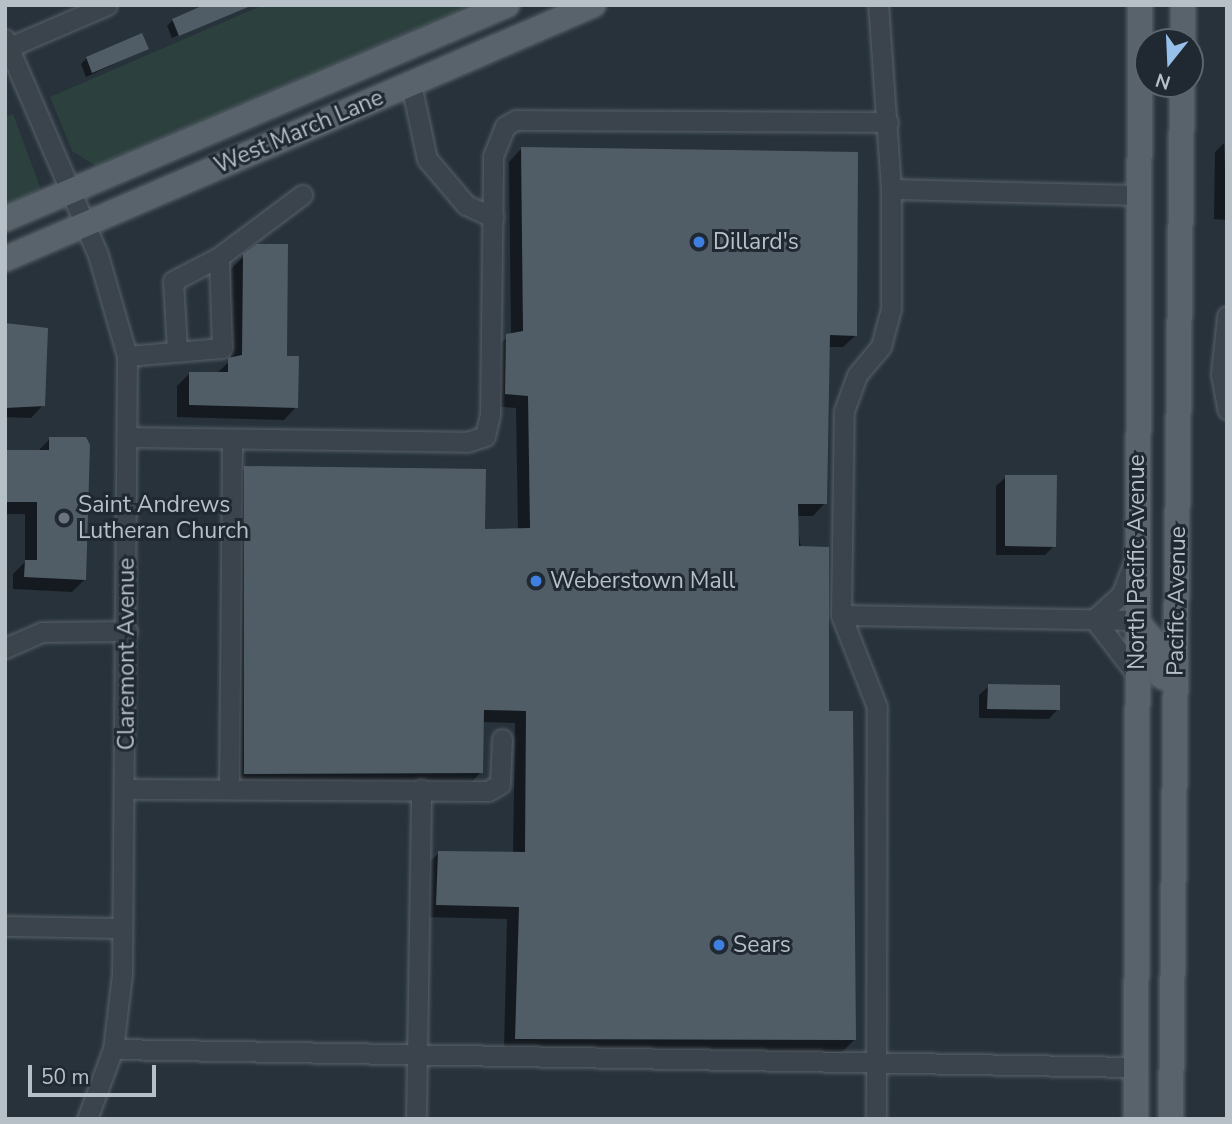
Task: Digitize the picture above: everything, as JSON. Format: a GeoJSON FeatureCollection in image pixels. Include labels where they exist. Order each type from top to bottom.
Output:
{"type":"FeatureCollection","features":[{"type":"Feature","properties":{"kind":"main road","name":"West March Lane"},"geometry":{"type":"LineString","coordinates":[[5,219],[507,5]]}},
{"type":"Feature","properties":{"kind":"main road","name":"West March Lane"},"geometry":{"type":"LineString","coordinates":[[5,258],[593,5]]}},
{"type":"Feature","properties":{"kind":"main road","name":"North Pacific Avenue"},"geometry":{"type":"LineString","coordinates":[[1136,1119],[1140,5]]}},
{"type":"Feature","properties":{"kind":"main road"},"geometry":{"type":"LineString","coordinates":[[1183,5],[1183,28]]}},
{"type":"Feature","properties":{"kind":"main road","name":"Pacific Avenue"},"geometry":{"type":"LineString","coordinates":[[1171,1119],[1182,98]]}},
{"type":"Feature","properties":{"kind":"main road"},"geometry":{"type":"LineString","coordinates":[[1136,620],[1163,652],[1163,776],[1174,793]]}},
{"type":"Feature","properties":{"kind":"street"},"geometry":{"type":"LineString","coordinates":[[6,45],[107,5]]}},
{"type":"Feature","properties":{"kind":"street"},"geometry":{"type":"LineString","coordinates":[[876,1119],[877,707],[841,615],[844,411],[849,390],[889,326],[891,189],[878,5]]}},
{"type":"Feature","properties":{"kind":"street","name":"Claremont Avenue"},"geometry":{"type":"LineString","coordinates":[[6,45],[86,224],[127,356],[127,789],[122,928],[113,1049],[87,1119]]}},
{"type":"Feature","properties":{"kind":"street"},"geometry":{"type":"LineString","coordinates":[[411,84],[427,159],[455,196],[492,217]]}},
{"type":"Feature","properties":{"kind":"street"},"geometry":{"type":"LineString","coordinates":[[127,437],[467,442],[485,436],[496,141],[516,120],[888,122]]}},
{"type":"Feature","properties":{"kind":"street"},"geometry":{"type":"LineString","coordinates":[[891,189],[1139,195]]}},
{"type":"Feature","properties":{"kind":"street"},"geometry":{"type":"LineString","coordinates":[[177,350],[173,281],[219,257],[302,195]]}},
{"type":"Feature","properties":{"kind":"street"},"geometry":{"type":"LineString","coordinates":[[127,356],[222,348],[219,257]]}},
{"type":"Feature","properties":{"kind":"street"},"geometry":{"type":"LineString","coordinates":[[1227,316],[1221,374],[1227,409]]}},
{"type":"Feature","properties":{"kind":"street"},"geometry":{"type":"LineString","coordinates":[[229,789],[232,439]]}},
{"type":"Feature","properties":{"kind":"street"},"geometry":{"type":"LineString","coordinates":[[1094,619],[1122,594],[1137,555]]}},
{"type":"Feature","properties":{"kind":"street"},"geometry":{"type":"LineString","coordinates":[[841,615],[1136,620]]}},
{"type":"Feature","properties":{"kind":"street"},"geometry":{"type":"LineString","coordinates":[[1094,619],[1137,675]]}},
{"type":"Feature","properties":{"kind":"street"},"geometry":{"type":"LineString","coordinates":[[5,648],[42,632],[127,631]]}},
{"type":"Feature","properties":{"kind":"street"},"geometry":{"type":"LineString","coordinates":[[127,789],[496,789],[502,739]]}},
{"type":"Feature","properties":{"kind":"street"},"geometry":{"type":"LineString","coordinates":[[416,1119],[421,789]]}},
{"type":"Feature","properties":{"kind":"street"},"geometry":{"type":"LineString","coordinates":[[5,926],[122,928]]}},
{"type":"Feature","properties":{"kind":"street"},"geometry":{"type":"LineString","coordinates":[[113,1049],[1137,1067]]}},
{"type":"Feature","properties":{"kind":"green space"},"geometry":{"type":"Polygon","coordinates":[[[263,5],[472,5],[96,166],[72,151],[50,97],[263,5]]]}},
{"type":"Feature","properties":{"kind":"green space"},"geometry":{"type":"Polygon","coordinates":[[[13,114],[41,189],[5,206],[5,117],[13,114]]]}},
{"type":"Feature","properties":{"kind":"building"},"geometry":{"type":"Polygon","coordinates":[[[204,5],[253,5],[179,36],[172,19],[204,5]]]}},
{"type":"Feature","properties":{"kind":"building"},"geometry":{"type":"Polygon","coordinates":[[[142,33],[149,49],[92,73],[86,57],[142,33]]]}},
{"type":"Feature","properties":{"kind":"building","name":"Weberstown Mall"},"geometry":{"type":"Polygon","coordinates":[[[521,147],[858,152],[857,336],[830,335],[827,504],[798,504],[799,546],[829,547],[829,711],[853,711],[856,1040],[515,1039],[519,907],[436,905],[438,851],[525,852],[526,711],[484,710],[483,773],[244,774],[244,466],[486,469],[485,529],[530,528],[528,396],[505,394],[506,334],[523,331],[521,147]]]}},
{"type":"Feature","properties":{"kind":"building"},"geometry":{"type":"Polygon","coordinates":[[[257,244],[288,244],[287,356],[299,356],[298,408],[189,405],[189,372],[228,372],[228,358],[242,355],[243,254],[257,244]]]}},
{"type":"Feature","properties":{"kind":"building"},"geometry":{"type":"Polygon","coordinates":[[[5,323],[48,328],[45,406],[5,408],[5,323]]]}},
{"type":"Feature","properties":{"kind":"building","name":"Saint Andrews Lutheran Church"},"geometry":{"type":"Polygon","coordinates":[[[49,437],[86,437],[90,445],[86,580],[24,577],[25,560],[37,560],[37,502],[5,502],[5,450],[49,450],[49,437]]]}},
{"type":"Feature","properties":{"kind":"building"},"geometry":{"type":"Polygon","coordinates":[[[1005,475],[1057,475],[1056,547],[1005,546],[1005,475]]]}},
{"type":"Feature","properties":{"kind":"building"},"geometry":{"type":"Polygon","coordinates":[[[988,684],[1060,685],[1060,710],[987,709],[988,684]]]}},
{"type":"Feature","properties":{"kind":"place","name":"Dillard's"},"geometry":{"type":"Point","coordinates":[699,242]}},
{"type":"Feature","properties":{"kind":"place","name":"Saint Andrews Lutheran Church"},"geometry":{"type":"Point","coordinates":[64,518]}},
{"type":"Feature","properties":{"kind":"place","name":"Weberstown Mall"},"geometry":{"type":"Point","coordinates":[536,581]}},
{"type":"Feature","properties":{"kind":"place","name":"Sears"},"geometry":{"type":"Point","coordinates":[719,945]}}]}
